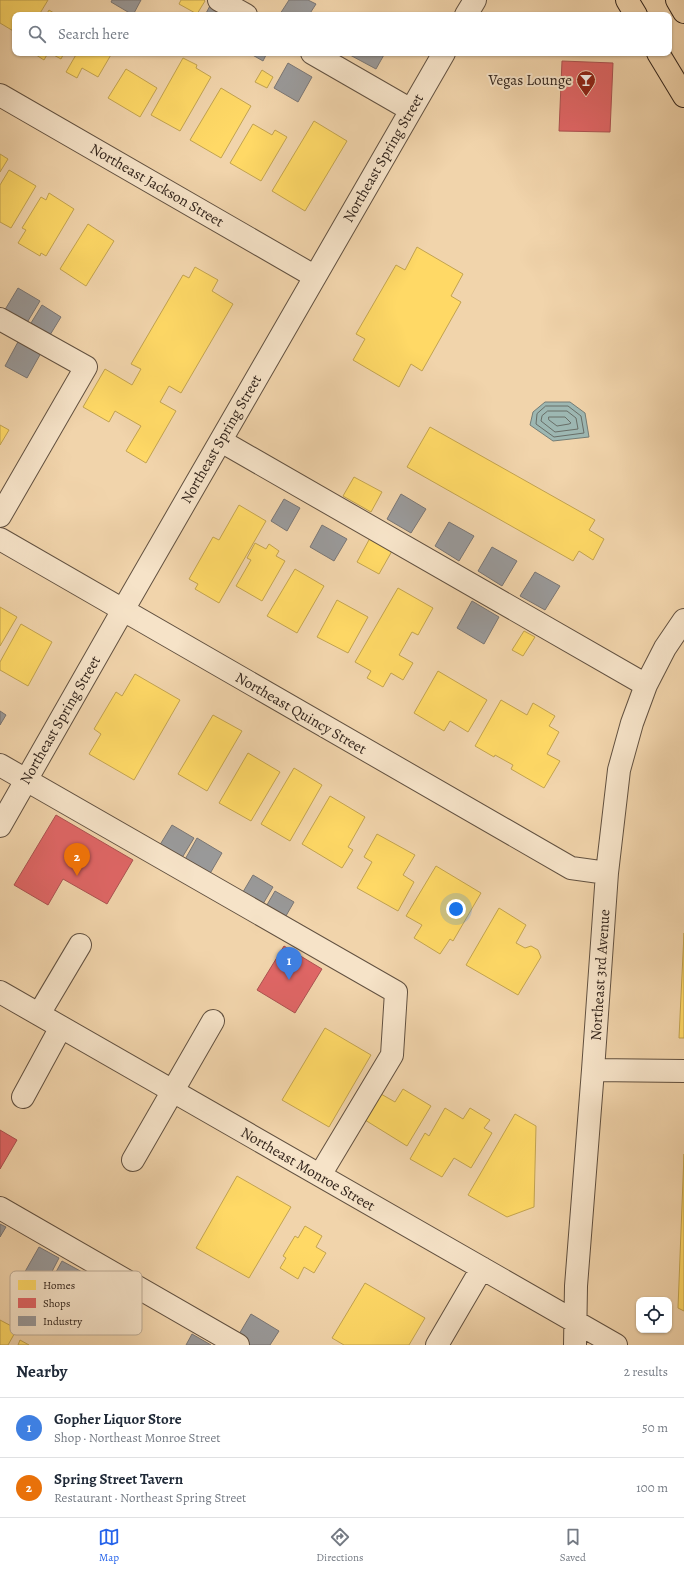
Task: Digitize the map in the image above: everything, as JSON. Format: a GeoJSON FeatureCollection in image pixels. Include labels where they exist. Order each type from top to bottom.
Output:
{"type":"FeatureCollection","features":[{"type":"Feature","properties":{"kind":"main road"},"geometry":{"type":"LineString","coordinates":[[627,0],[634,12]]}},
{"type":"Feature","properties":{"kind":"main road"},"geometry":{"type":"LineString","coordinates":[[677,0],[684,12]]}},
{"type":"Feature","properties":{"kind":"main road"},"geometry":{"type":"LineString","coordinates":[[660,56],[684,96]]}},
{"type":"Feature","properties":{"kind":"street"},"geometry":{"type":"LineString","coordinates":[[219,0],[241,12]]}},
{"type":"Feature","properties":{"kind":"street"},"geometry":{"type":"LineString","coordinates":[[468,12],[475,0]]}},
{"type":"Feature","properties":{"kind":"street"},"geometry":{"type":"LineString","coordinates":[[317,56],[411,110]]}},
{"type":"Feature","properties":{"kind":"street","name":"Northeast Spring Street"},"geometry":{"type":"LineString","coordinates":[[0,826],[314,276],[442,56]]}},
{"type":"Feature","properties":{"kind":"street","name":"Northeast Jackson Street"},"geometry":{"type":"LineString","coordinates":[[0,95],[314,276]]}},
{"type":"Feature","properties":{"kind":"street"},"geometry":{"type":"LineString","coordinates":[[0,319],[86,367],[0,516]]}},
{"type":"Feature","properties":{"kind":"street"},"geometry":{"type":"LineString","coordinates":[[221,441],[646,685]]}},
{"type":"Feature","properties":{"kind":"street","name":"Northeast Quincy Street"},"geometry":{"type":"LineString","coordinates":[[0,539],[570,868],[607,872]]}},
{"type":"Feature","properties":{"kind":"street","name":"Northeast 3rd Avenue"},"geometry":{"type":"LineString","coordinates":[[575,1345],[576,1286],[607,872],[619,770],[632,723],[646,685],[665,648],[684,620]]}},
{"type":"Feature","properties":{"kind":"street"},"geometry":{"type":"LineString","coordinates":[[0,765],[396,992],[392,1055],[320,1175]]}},
{"type":"Feature","properties":{"kind":"street"},"geometry":{"type":"LineString","coordinates":[[39,1014],[80,945]]}},
{"type":"Feature","properties":{"kind":"street","name":"Northeast Monroe Street"},"geometry":{"type":"LineString","coordinates":[[0,992],[616,1345]]}},
{"type":"Feature","properties":{"kind":"street"},"geometry":{"type":"LineString","coordinates":[[133,1160],[213,1021]]}},
{"type":"Feature","properties":{"kind":"street"},"geometry":{"type":"LineString","coordinates":[[23,1097],[61,1027]]}},
{"type":"Feature","properties":{"kind":"street"},"geometry":{"type":"LineString","coordinates":[[593,1070],[684,1071]]}},
{"type":"Feature","properties":{"kind":"street"},"geometry":{"type":"LineString","coordinates":[[0,1208],[109,1271]]}},
{"type":"Feature","properties":{"kind":"street"},"geometry":{"type":"LineString","coordinates":[[437,1345],[482,1268]]}},
{"type":"Feature","properties":{"kind":"street"},"geometry":{"type":"LineString","coordinates":[[142,1290],[238,1345]]}},
{"type":"Feature","properties":{"kind":"water"},"geometry":{"type":"Polygon","coordinates":[[[545,402],[570,402],[585,413],[589,437],[553,441],[530,425],[533,412],[545,402]]]}},
{"type":"Feature","properties":{"kind":"building: Homes"},"geometry":{"type":"Polygon","coordinates":[[[0,0],[48,0],[41,12],[12,12],[12,30],[0,23],[0,0]]]}},
{"type":"Feature","properties":{"kind":"building: Homes"},"geometry":{"type":"Polygon","coordinates":[[[181,0],[205,1],[198,12],[193,12],[179,4],[181,0]]]}},
{"type":"Feature","properties":{"kind":"building: Homes"},"geometry":{"type":"Polygon","coordinates":[[[38,56],[46,56],[44,60],[38,56]]]}},
{"type":"Feature","properties":{"kind":"building: Homes"},"geometry":{"type":"Polygon","coordinates":[[[56,56],[62,56],[61,59],[56,56]]]}},
{"type":"Feature","properties":{"kind":"building: Homes"},"geometry":{"type":"Polygon","coordinates":[[[75,56],[110,56],[98,77],[82,68],[77,78],[66,72],[75,56]]]}},
{"type":"Feature","properties":{"kind":"building: Homes"},"geometry":{"type":"Polygon","coordinates":[[[183,58],[197,65],[196,68],[211,77],[180,131],[151,115],[183,58]]]}},
{"type":"Feature","properties":{"kind":"building: Homes"},"geometry":{"type":"Polygon","coordinates":[[[126,69],[157,88],[140,117],[108,98],[126,69]]]}},
{"type":"Feature","properties":{"kind":"building: Homes"},"geometry":{"type":"Polygon","coordinates":[[[262,70],[273,77],[267,88],[255,82],[262,70]]]}},
{"type":"Feature","properties":{"kind":"building: Homes"},"geometry":{"type":"Polygon","coordinates":[[[221,88],[251,106],[221,158],[190,140],[221,88]]]}},
{"type":"Feature","properties":{"kind":"building: Homes"},"geometry":{"type":"Polygon","coordinates":[[[314,121],[347,141],[305,211],[272,191],[314,121]]]}},
{"type":"Feature","properties":{"kind":"building: Homes"},"geometry":{"type":"Polygon","coordinates":[[[253,124],[272,135],[275,130],[287,137],[261,181],[230,163],[253,124]]]}},
{"type":"Feature","properties":{"kind":"building: Homes"},"geometry":{"type":"Polygon","coordinates":[[[0,154],[8,159],[0,172],[0,154]]]}},
{"type":"Feature","properties":{"kind":"building: Homes"},"geometry":{"type":"Polygon","coordinates":[[[9,170],[36,186],[11,228],[0,222],[0,185],[9,170]]]}},
{"type":"Feature","properties":{"kind":"building: Homes"},"geometry":{"type":"Polygon","coordinates":[[[49,193],[74,209],[46,256],[41,253],[40,256],[18,243],[26,230],[22,228],[41,197],[46,200],[49,193]]]}},
{"type":"Feature","properties":{"kind":"building: Homes"},"geometry":{"type":"Polygon","coordinates":[[[88,224],[114,241],[86,286],[60,269],[88,224]]]}},
{"type":"Feature","properties":{"kind":"building: Homes"},"geometry":{"type":"Polygon","coordinates":[[[417,247],[463,274],[451,296],[461,302],[422,371],[411,364],[399,387],[353,360],[365,339],[356,334],[396,265],[405,270],[417,247]]]}},
{"type":"Feature","properties":{"kind":"building: Homes"},"geometry":{"type":"Polygon","coordinates":[[[195,267],[218,280],[212,291],[233,304],[181,393],[169,386],[160,402],[176,411],[146,463],[126,451],[141,426],[115,411],[109,422],[83,407],[105,369],[132,385],[141,369],[131,364],[183,275],[189,278],[195,267]]]}},
{"type":"Feature","properties":{"kind":"building: Homes"},"geometry":{"type":"Polygon","coordinates":[[[0,425],[9,430],[0,445],[0,425]]]}},
{"type":"Feature","properties":{"kind":"building: Homes"},"geometry":{"type":"Polygon","coordinates":[[[430,427],[595,520],[589,530],[604,539],[593,560],[579,551],[573,561],[407,467],[430,427]]]}},
{"type":"Feature","properties":{"kind":"building: Homes"},"geometry":{"type":"Polygon","coordinates":[[[354,477],[382,492],[371,512],[343,496],[354,477]]]}},
{"type":"Feature","properties":{"kind":"building: Homes"},"geometry":{"type":"Polygon","coordinates":[[[239,505],[266,521],[219,603],[195,589],[198,584],[189,579],[213,537],[219,540],[239,505]]]}},
{"type":"Feature","properties":{"kind":"building: Homes"},"geometry":{"type":"Polygon","coordinates":[[[370,538],[392,551],[379,574],[357,562],[370,538]]]}},
{"type":"Feature","properties":{"kind":"building: Homes"},"geometry":{"type":"Polygon","coordinates":[[[255,543],[266,549],[269,544],[279,551],[276,556],[285,561],[262,601],[236,586],[251,560],[247,558],[255,543]]]}},
{"type":"Feature","properties":{"kind":"building: Homes"},"geometry":{"type":"Polygon","coordinates":[[[295,569],[324,586],[297,633],[267,616],[295,569]]]}},
{"type":"Feature","properties":{"kind":"building: Homes"},"geometry":{"type":"Polygon","coordinates":[[[398,588],[433,608],[418,635],[412,632],[399,655],[413,663],[403,680],[391,673],[383,687],[367,678],[371,671],[355,662],[398,588]]]}},
{"type":"Feature","properties":{"kind":"building: Homes"},"geometry":{"type":"Polygon","coordinates":[[[337,600],[368,617],[348,653],[317,637],[337,600]]]}},
{"type":"Feature","properties":{"kind":"building: Homes"},"geometry":{"type":"Polygon","coordinates":[[[0,607],[17,617],[0,646],[0,607]]]}},
{"type":"Feature","properties":{"kind":"building: Homes"},"geometry":{"type":"Polygon","coordinates":[[[21,624],[52,642],[28,686],[0,670],[0,662],[21,624]]]}},
{"type":"Feature","properties":{"kind":"building: Homes"},"geometry":{"type":"Polygon","coordinates":[[[524,631],[535,637],[523,656],[512,650],[524,631]]]}},
{"type":"Feature","properties":{"kind":"building: Homes"},"geometry":{"type":"Polygon","coordinates":[[[438,671],[487,700],[468,732],[450,721],[444,731],[414,713],[438,671]]]}},
{"type":"Feature","properties":{"kind":"building: Homes"},"geometry":{"type":"Polygon","coordinates":[[[135,674],[180,700],[134,780],[89,754],[101,734],[94,729],[116,692],[122,696],[135,674]]]}},
{"type":"Feature","properties":{"kind":"building: Homes"},"geometry":{"type":"Polygon","coordinates":[[[501,700],[527,715],[533,703],[555,716],[549,726],[559,732],[547,754],[560,761],[544,788],[511,769],[513,765],[495,755],[494,757],[475,746],[501,700]]]}},
{"type":"Feature","properties":{"kind":"building: Homes"},"geometry":{"type":"Polygon","coordinates":[[[213,715],[242,731],[207,791],[178,774],[213,715]]]}},
{"type":"Feature","properties":{"kind":"building: Homes"},"geometry":{"type":"Polygon","coordinates":[[[248,753],[280,772],[251,821],[219,803],[248,753]]]}},
{"type":"Feature","properties":{"kind":"building: Homes"},"geometry":{"type":"Polygon","coordinates":[[[294,768],[322,785],[290,841],[261,824],[294,768]]]}},
{"type":"Feature","properties":{"kind":"building: Homes"},"geometry":{"type":"Polygon","coordinates":[[[330,796],[365,817],[348,847],[353,850],[342,868],[302,844],[330,796]]]}},
{"type":"Feature","properties":{"kind":"building: Homes"},"geometry":{"type":"Polygon","coordinates":[[[377,834],[415,855],[403,875],[414,882],[398,911],[357,888],[372,862],[364,857],[377,834]]]}},
{"type":"Feature","properties":{"kind":"building: Homes"},"geometry":{"type":"Polygon","coordinates":[[[436,866],[481,893],[453,941],[450,939],[440,954],[414,938],[422,925],[406,916],[436,866]]]}},
{"type":"Feature","properties":{"kind":"building: Homes"},"geometry":{"type":"Polygon","coordinates":[[[499,908],[526,925],[516,943],[525,948],[531,946],[538,950],[541,957],[518,995],[466,965],[499,908]]]}},
{"type":"Feature","properties":{"kind":"building: Homes"},"geometry":{"type":"Polygon","coordinates":[[[684,933],[684,1038],[679,1038],[684,933]]]}},
{"type":"Feature","properties":{"kind":"building: Homes"},"geometry":{"type":"Polygon","coordinates":[[[325,1028],[371,1055],[329,1127],[282,1100],[325,1028]]]}},
{"type":"Feature","properties":{"kind":"building: Homes"},"geometry":{"type":"Polygon","coordinates":[[[403,1089],[431,1106],[407,1146],[365,1120],[381,1094],[395,1102],[403,1089]]]}},
{"type":"Feature","properties":{"kind":"building: Homes"},"geometry":{"type":"Polygon","coordinates":[[[445,1108],[463,1119],[470,1108],[490,1120],[484,1128],[492,1133],[471,1168],[454,1158],[442,1177],[410,1159],[425,1133],[429,1136],[445,1108]]]}},
{"type":"Feature","properties":{"kind":"building: Homes"},"geometry":{"type":"Polygon","coordinates":[[[515,1114],[536,1126],[534,1207],[507,1217],[468,1195],[515,1114]]]}},
{"type":"Feature","properties":{"kind":"building: Homes"},"geometry":{"type":"Polygon","coordinates":[[[684,1154],[684,1311],[678,1308],[684,1154]]]}},
{"type":"Feature","properties":{"kind":"building: Homes"},"geometry":{"type":"Polygon","coordinates":[[[237,1176],[291,1207],[249,1278],[196,1248],[237,1176]]]}},
{"type":"Feature","properties":{"kind":"building: Homes"},"geometry":{"type":"Polygon","coordinates":[[[305,1226],[322,1236],[316,1247],[326,1253],[314,1273],[304,1267],[298,1279],[280,1268],[286,1258],[283,1256],[295,1236],[298,1238],[305,1226]]]}},
{"type":"Feature","properties":{"kind":"building: Homes"},"geometry":{"type":"Polygon","coordinates":[[[365,1283],[425,1318],[409,1345],[344,1345],[332,1338],[365,1283]]]}},
{"type":"Feature","properties":{"kind":"building: Homes"},"geometry":{"type":"Polygon","coordinates":[[[0,1320],[10,1325],[10,1335],[14,1335],[8,1345],[0,1345],[0,1320]]]}},
{"type":"Feature","properties":{"kind":"building: Homes"},"geometry":{"type":"Polygon","coordinates":[[[20,1340],[29,1345],[18,1345],[20,1340]]]}},
{"type":"Feature","properties":{"kind":"building: Shops","name":"Vegas Lounge"},"geometry":{"type":"Polygon","coordinates":[[[562,61],[613,63],[610,132],[559,131],[562,61]]]}},
{"type":"Feature","properties":{"kind":"building: Shops"},"geometry":{"type":"Polygon","coordinates":[[[56,815],[133,860],[107,904],[63,879],[48,905],[14,885],[56,815]]]}},
{"type":"Feature","properties":{"kind":"building: Shops"},"geometry":{"type":"Polygon","coordinates":[[[284,946],[322,969],[295,1013],[257,990],[284,946]]]}},
{"type":"Feature","properties":{"kind":"building: Shops"},"geometry":{"type":"Polygon","coordinates":[[[0,1130],[17,1140],[0,1169],[0,1130]]]}},
{"type":"Feature","properties":{"kind":"building: Industry"},"geometry":{"type":"Polygon","coordinates":[[[112,0],[141,0],[135,12],[128,12],[111,2],[112,0]]]}},
{"type":"Feature","properties":{"kind":"building: Industry"},"geometry":{"type":"Polygon","coordinates":[[[289,0],[308,0],[316,4],[311,12],[281,12],[289,0]]]}},
{"type":"Feature","properties":{"kind":"building: Industry"},"geometry":{"type":"Polygon","coordinates":[[[212,2],[226,12],[207,12],[212,2]]]}},
{"type":"Feature","properties":{"kind":"building: Industry"},"geometry":{"type":"Polygon","coordinates":[[[254,56],[266,56],[263,61],[254,56]]]}},
{"type":"Feature","properties":{"kind":"building: Industry"},"geometry":{"type":"Polygon","coordinates":[[[352,56],[383,56],[376,69],[352,56]]]}},
{"type":"Feature","properties":{"kind":"building: Industry"},"geometry":{"type":"Polygon","coordinates":[[[288,63],[312,77],[298,102],[274,88],[288,63]]]}},
{"type":"Feature","properties":{"kind":"building: Industry"},"geometry":{"type":"Polygon","coordinates":[[[18,288],[40,301],[25,326],[3,313],[18,288]]]}},
{"type":"Feature","properties":{"kind":"building: Industry"},"geometry":{"type":"Polygon","coordinates":[[[42,305],[61,317],[50,335],[31,323],[42,305]]]}},
{"type":"Feature","properties":{"kind":"building: Industry"},"geometry":{"type":"Polygon","coordinates":[[[19,340],[41,353],[27,378],[5,366],[19,340]]]}},
{"type":"Feature","properties":{"kind":"building: Industry"},"geometry":{"type":"Polygon","coordinates":[[[401,494],[426,509],[411,533],[387,519],[401,494]]]}},
{"type":"Feature","properties":{"kind":"building: Industry"},"geometry":{"type":"Polygon","coordinates":[[[284,499],[300,508],[287,531],[271,521],[284,499]]]}},
{"type":"Feature","properties":{"kind":"building: Industry"},"geometry":{"type":"Polygon","coordinates":[[[449,522],[474,536],[459,561],[435,546],[449,522]]]}},
{"type":"Feature","properties":{"kind":"building: Industry"},"geometry":{"type":"Polygon","coordinates":[[[322,525],[347,539],[334,561],[310,547],[322,525]]]}},
{"type":"Feature","properties":{"kind":"building: Industry"},"geometry":{"type":"Polygon","coordinates":[[[492,547],[517,561],[502,586],[478,571],[492,547]]]}},
{"type":"Feature","properties":{"kind":"building: Industry"},"geometry":{"type":"Polygon","coordinates":[[[535,572],[560,586],[545,610],[520,596],[535,572]]]}},
{"type":"Feature","properties":{"kind":"building: Industry"},"geometry":{"type":"Polygon","coordinates":[[[472,601],[499,617],[484,644],[457,628],[472,601]]]}},
{"type":"Feature","properties":{"kind":"building: Industry"},"geometry":{"type":"Polygon","coordinates":[[[0,711],[6,715],[0,725],[0,711]]]}},
{"type":"Feature","properties":{"kind":"building: Industry"},"geometry":{"type":"Polygon","coordinates":[[[172,825],[194,838],[180,861],[158,848],[172,825]]]}},
{"type":"Feature","properties":{"kind":"building: Industry"},"geometry":{"type":"Polygon","coordinates":[[[197,838],[222,853],[208,877],[183,863],[197,838]]]}},
{"type":"Feature","properties":{"kind":"building: Industry"},"geometry":{"type":"Polygon","coordinates":[[[253,875],[273,887],[260,909],[240,897],[253,875]]]}},
{"type":"Feature","properties":{"kind":"building: Industry"},"geometry":{"type":"Polygon","coordinates":[[[275,891],[294,902],[283,921],[264,910],[275,891]]]}},
{"type":"Feature","properties":{"kind":"building: Industry"},"geometry":{"type":"Polygon","coordinates":[[[0,1224],[6,1227],[0,1237],[0,1224]]]}},
{"type":"Feature","properties":{"kind":"building: Industry"},"geometry":{"type":"Polygon","coordinates":[[[39,1247],[59,1258],[52,1271],[25,1271],[39,1247]]]}},
{"type":"Feature","properties":{"kind":"building: Industry"},"geometry":{"type":"Polygon","coordinates":[[[62,1261],[80,1271],[57,1271],[62,1261]]]}},
{"type":"Feature","properties":{"kind":"building: Industry"},"geometry":{"type":"Polygon","coordinates":[[[251,1314],[279,1331],[270,1345],[242,1345],[235,1341],[251,1314]]]}},
{"type":"Feature","properties":{"kind":"building: Industry"},"geometry":{"type":"Polygon","coordinates":[[[192,1334],[211,1345],[186,1345],[192,1334]]]}},
{"type":"Feature","properties":{"kind":"place","name":"Vegas Lounge"},"geometry":{"type":"Point","coordinates":[586,97]}},
{"type":"Feature","properties":{"kind":"place","name":"Spring Street Tavern"},"geometry":{"type":"Point","coordinates":[77,876]}},
{"type":"Feature","properties":{"kind":"place","name":"Gopher Liquor Store"},"geometry":{"type":"Point","coordinates":[289,980]}}]}
